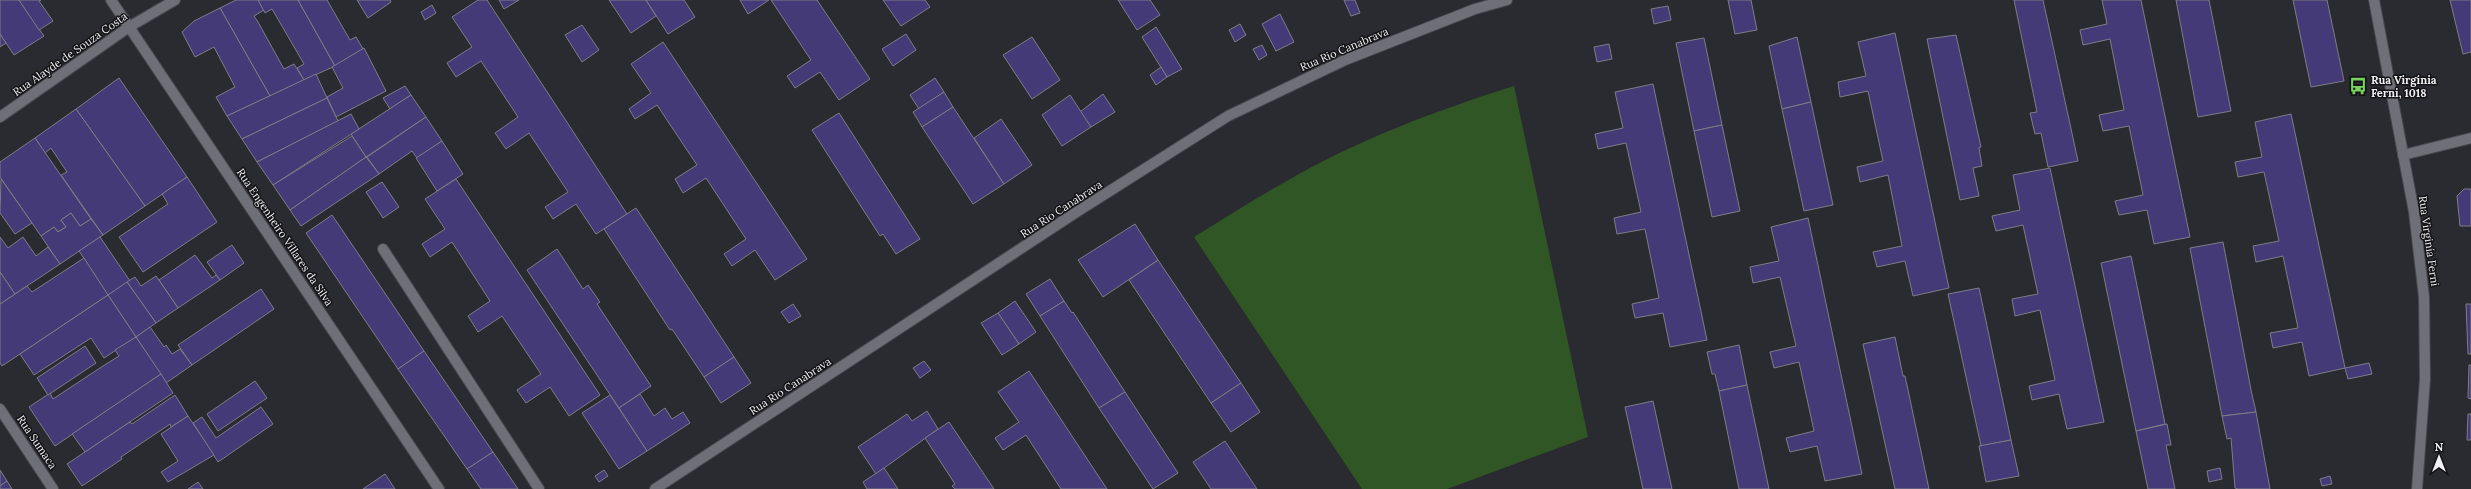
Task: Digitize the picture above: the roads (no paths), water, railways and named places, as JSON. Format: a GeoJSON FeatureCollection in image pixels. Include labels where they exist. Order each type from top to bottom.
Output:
{"type":"FeatureCollection","features":[{"type":"Feature","properties":{"kind":"street","name":"Rua Engenheiro Villares da Silva"},"geometry":{"type":"LineString","coordinates":[[111,0],[438,489]]}},
{"type":"Feature","properties":{"kind":"street","name":"Rua Alayde de Souza Costa"},"geometry":{"type":"LineString","coordinates":[[0,117],[129,27],[175,0]]}},
{"type":"Feature","properties":{"kind":"street","name":"Rua Rio Canabrava"},"geometry":{"type":"LineString","coordinates":[[655,489],[1075,213],[1228,116],[1345,60],[1475,9],[1507,0]]}},
{"type":"Feature","properties":{"kind":"street","name":"Rua Virginía Ferni"},"geometry":{"type":"LineString","coordinates":[[2374,0],[2414,212],[2424,297],[2425,379],[2417,489]]}},
{"type":"Feature","properties":{"kind":"street"},"geometry":{"type":"LineString","coordinates":[[2403,155],[2471,138]]}},
{"type":"Feature","properties":{"kind":"street"},"geometry":{"type":"LineString","coordinates":[[383,249],[539,489]]}},
{"type":"Feature","properties":{"kind":"street","name":"Rua Sumaca"},"geometry":{"type":"LineString","coordinates":[[0,409],[53,489]]}},
{"type":"Feature","properties":{"kind":"place","name":"Rua Virgínia Ferni, 1018"},"geometry":{"type":"Point","coordinates":[2358,86]}}]}
